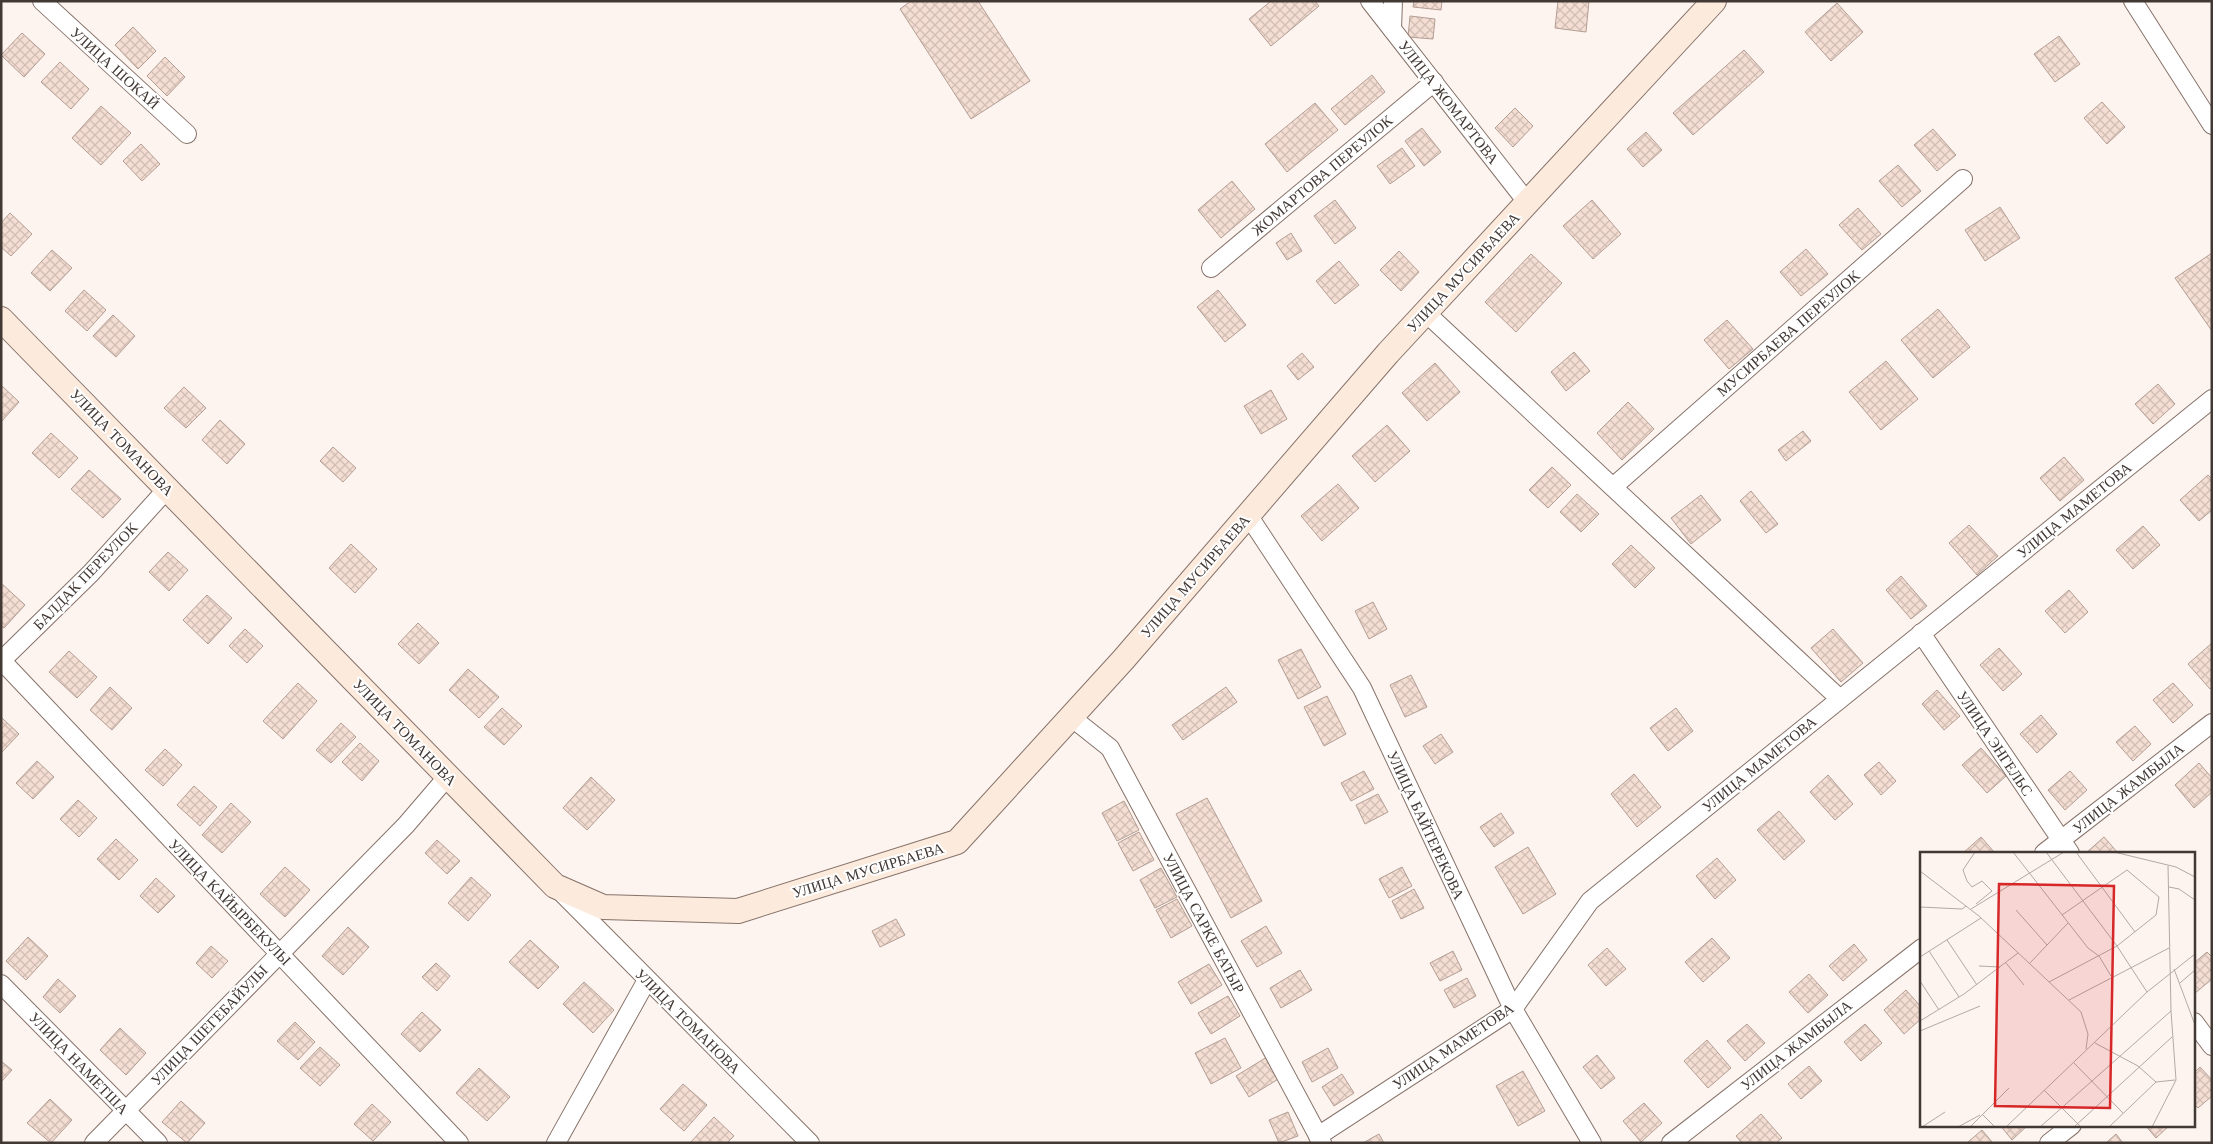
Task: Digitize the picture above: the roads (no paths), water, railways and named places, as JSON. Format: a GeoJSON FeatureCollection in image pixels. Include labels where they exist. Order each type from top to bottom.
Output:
{"type":"FeatureCollection","features":[{"type":"Feature","properties":{"kind":"street","name":"УЛИЦА ШОКАЙ"},"geometry":{"type":"LineString","coordinates":[[42,1],[187,134]]}},
{"type":"Feature","properties":{"kind":"street","name":"УЛИЦА ЖОМАРТОВА"},"geometry":{"type":"LineString","coordinates":[[1370,1],[1527,202]]}},
{"type":"Feature","properties":{"kind":"street"},"geometry":{"type":"LineString","coordinates":[[1392,29],[1393,1]]}},
{"type":"Feature","properties":{"kind":"street","name":"УЛИЦА МУСИРБАЕВА"},"geometry":{"type":"LineString","coordinates":[[555,886],[603,907],[738,911],[957,842],[1123,660],[1388,353],[1714,1]]}},
{"type":"Feature","properties":{"kind":"street"},"geometry":{"type":"LineString","coordinates":[[2133,1],[2212,125]]}},
{"type":"Feature","properties":{"kind":"street","name":"ЖОМАРТОВА ПЕРЕУЛОК"},"geometry":{"type":"LineString","coordinates":[[1211,268],[1434,82]]}},
{"type":"Feature","properties":{"kind":"street","name":"МУСИРБАЕВА ПЕРЕУЛОК"},"geometry":{"type":"LineString","coordinates":[[1613,487],[1963,179]]}},
{"type":"Feature","properties":{"kind":"street"},"geometry":{"type":"LineString","coordinates":[[1425,312],[1840,699]]}},
{"type":"Feature","properties":{"kind":"street","name":"УЛИЦА ТОМАНОВА"},"geometry":{"type":"LineString","coordinates":[[1,319],[555,886],[810,1143]]}},
{"type":"Feature","properties":{"kind":"street","name":"УЛИЦА МАМЕТОВА"},"geometry":{"type":"LineString","coordinates":[[1320,1139],[1512,1009],[1590,901],[2212,398]]}},
{"type":"Feature","properties":{"kind":"street","name":"БАЛДАК ПЕРЕУЛОК"},"geometry":{"type":"LineString","coordinates":[[1,661],[91,573],[167,489]]}},
{"type":"Feature","properties":{"kind":"street","name":"УЛИЦА БАЙТЕРЕКОВА"},"geometry":{"type":"LineString","coordinates":[[1248,515],[1362,688],[1512,1009],[1592,1143]]}},
{"type":"Feature","properties":{"kind":"street","name":"УЛИЦА ЭНГЕЛЬС"},"geometry":{"type":"LineString","coordinates":[[1922,633],[2065,846]]}},
{"type":"Feature","properties":{"kind":"street","name":"УЛИЦА КАЙЫРБЕКУЛЫ"},"geometry":{"type":"LineString","coordinates":[[1,661],[459,1143]]}},
{"type":"Feature","properties":{"kind":"street","name":"УЛИЦА САРКЕ БАТЫР"},"geometry":{"type":"LineString","coordinates":[[1071,717],[1110,748],[1320,1139]]}},
{"type":"Feature","properties":{"kind":"street","name":"УЛИЦА ЖАМБЫЛА"},"geometry":{"type":"LineString","coordinates":[[2047,852],[2065,846],[2212,722]]}},
{"type":"Feature","properties":{"kind":"street","name":"УЛИЦА ШЕГЕБАЙУЛЫ"},"geometry":{"type":"LineString","coordinates":[[94,1143],[279,952],[406,825],[448,776]]}},
{"type":"Feature","properties":{"kind":"street","name":"УЛИЦА ЖАМБЫЛА"},"geometry":{"type":"LineString","coordinates":[[1671,1143],[1920,950]]}},
{"type":"Feature","properties":{"kind":"street"},"geometry":{"type":"LineString","coordinates":[[556,1143],[648,980]]}},
{"type":"Feature","properties":{"kind":"street","name":"УЛИЦА НАМЕТША"},"geometry":{"type":"LineString","coordinates":[[1,984],[158,1143]]}},
{"type":"Feature","properties":{"kind":"street"},"geometry":{"type":"LineString","coordinates":[[2200,1027],[2212,1046]]}},
{"type":"Feature","properties":{"kind":"street"},"geometry":{"type":"LineString","coordinates":[[2049,1143],[2071,1126]]}}]}
